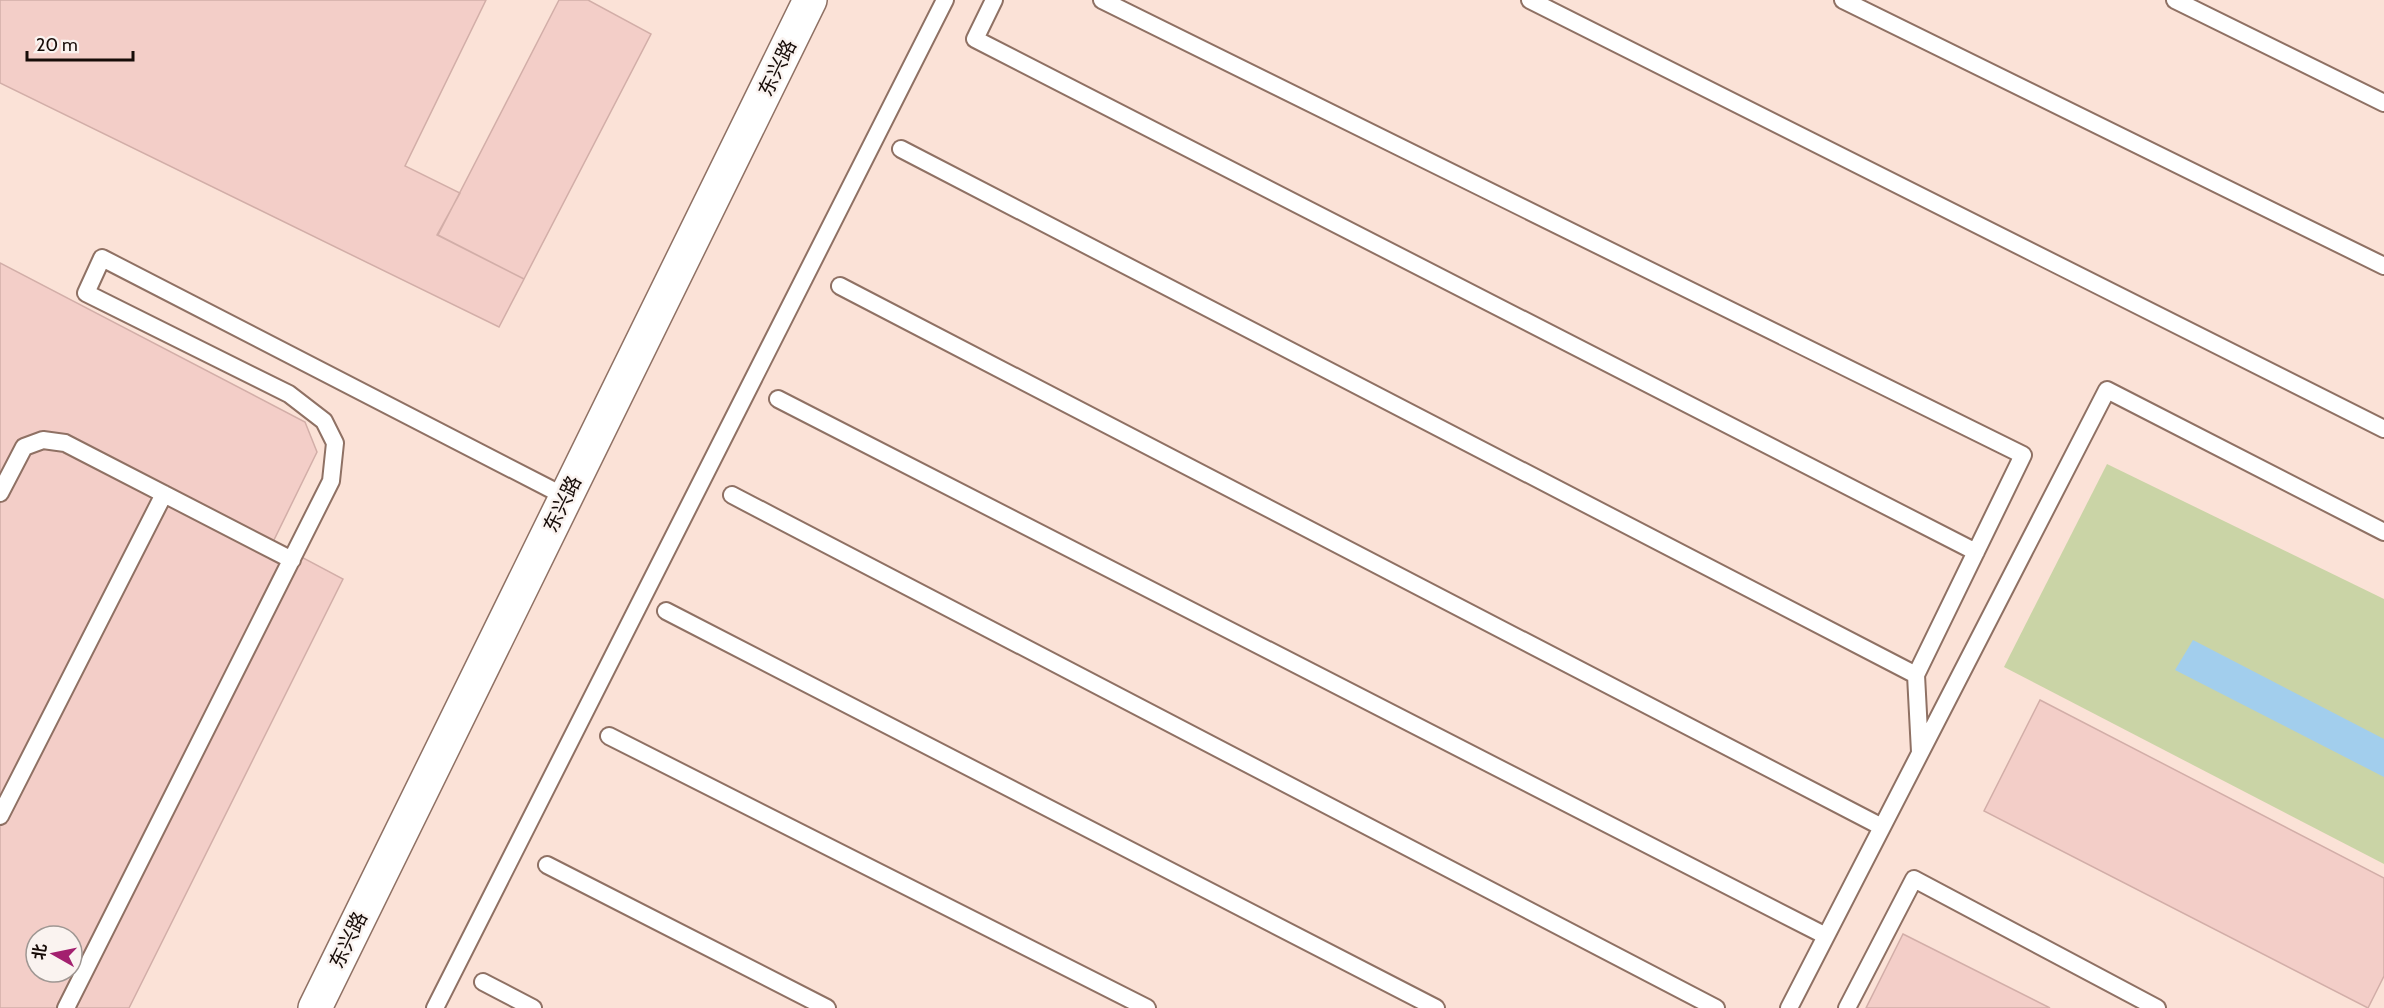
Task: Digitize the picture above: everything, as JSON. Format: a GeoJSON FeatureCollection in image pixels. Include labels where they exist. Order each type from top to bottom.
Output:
{"type":"FeatureCollection","features":[{"type":"Feature","properties":{"kind":"street","name":"东兴路"},"geometry":{"type":"LineString","coordinates":[[315,1008],[810,0]]}},
{"type":"Feature","properties":{"kind":"lane"},"geometry":{"type":"LineString","coordinates":[[435,1008],[945,0]]}},
{"type":"Feature","properties":{"kind":"lane"},"geometry":{"type":"LineString","coordinates":[[994,0],[975,39],[1976,552]]}},
{"type":"Feature","properties":{"kind":"lane"},"geometry":{"type":"LineString","coordinates":[[1102,0],[2023,455],[1916,675],[1920,752]]}},
{"type":"Feature","properties":{"kind":"lane"},"geometry":{"type":"LineString","coordinates":[[1530,0],[2384,429]]}},
{"type":"Feature","properties":{"kind":"lane"},"geometry":{"type":"LineString","coordinates":[[1843,0],[2384,266]]}},
{"type":"Feature","properties":{"kind":"lane"},"geometry":{"type":"LineString","coordinates":[[2175,0],[2384,103]]}},
{"type":"Feature","properties":{"kind":"lane"},"geometry":{"type":"LineString","coordinates":[[901,149],[1916,675]]}},
{"type":"Feature","properties":{"kind":"lane"},"geometry":{"type":"LineString","coordinates":[[66,1008],[331,481],[335,443],[324,421],[289,394],[86,293],[102,258],[566,497]]}},
{"type":"Feature","properties":{"kind":"lane"},"geometry":{"type":"LineString","coordinates":[[840,286],[1882,826]]}},
{"type":"Feature","properties":{"kind":"lane"},"geometry":{"type":"LineString","coordinates":[[1788,1008],[2107,390],[2384,532]]}},
{"type":"Feature","properties":{"kind":"lane"},"geometry":{"type":"LineString","coordinates":[[778,399],[1826,936]]}},
{"type":"Feature","properties":{"kind":"lane"},"geometry":{"type":"LineString","coordinates":[[0,493],[24,447],[43,440],[65,443],[292,560]]}},
{"type":"Feature","properties":{"kind":"lane"},"geometry":{"type":"LineString","coordinates":[[0,816],[165,494]]}},
{"type":"Feature","properties":{"kind":"lane"},"geometry":{"type":"LineString","coordinates":[[732,495],[1716,1008]]}},
{"type":"Feature","properties":{"kind":"lane"},"geometry":{"type":"LineString","coordinates":[[666,611],[1436,1008]]}},
{"type":"Feature","properties":{"kind":"lane"},"geometry":{"type":"LineString","coordinates":[[609,736],[1147,1008]]}},
{"type":"Feature","properties":{"kind":"lane"},"geometry":{"type":"LineString","coordinates":[[547,865],[827,1008]]}},
{"type":"Feature","properties":{"kind":"lane"},"geometry":{"type":"LineString","coordinates":[[1847,1008],[1914,879],[2157,1008]]}},
{"type":"Feature","properties":{"kind":"lane"},"geometry":{"type":"LineString","coordinates":[[483,982],[533,1008]]}},
{"type":"Feature","properties":{"kind":"shaded area"},"geometry":{"type":"Polygon","coordinates":[[[0,0],[2384,0],[2384,1008],[0,1008],[0,0]]]}},
{"type":"Feature","properties":{"kind":"green space"},"geometry":{"type":"Polygon","coordinates":[[[2107,464],[2384,599],[2384,864],[2004,667],[2107,464]]]}},
{"type":"Feature","properties":{"kind":"water"},"geometry":{"type":"Polygon","coordinates":[[[2193,640],[2384,739],[2384,777],[2175,670],[2193,640]]]}},
{"type":"Feature","properties":{"kind":"building"},"geometry":{"type":"Polygon","coordinates":[[[0,0],[486,0],[405,166],[460,193],[437,235],[524,279],[499,327],[0,83],[0,0]]]}},
{"type":"Feature","properties":{"kind":"building"},"geometry":{"type":"Polygon","coordinates":[[[559,0],[588,0],[651,34],[524,279],[438,235],[559,0]]]}},
{"type":"Feature","properties":{"kind":"building"},"geometry":{"type":"Polygon","coordinates":[[[0,263],[305,422],[317,452],[273,542],[343,579],[129,1008],[0,1008],[0,263]]]}},
{"type":"Feature","properties":{"kind":"building"},"geometry":{"type":"Polygon","coordinates":[[[2040,700],[2384,878],[2384,976],[2368,1008],[1984,811],[2040,700]]]}},
{"type":"Feature","properties":{"kind":"building"},"geometry":{"type":"Polygon","coordinates":[[[1903,934],[2050,1008],[1866,1008],[1903,934]]]}}]}
